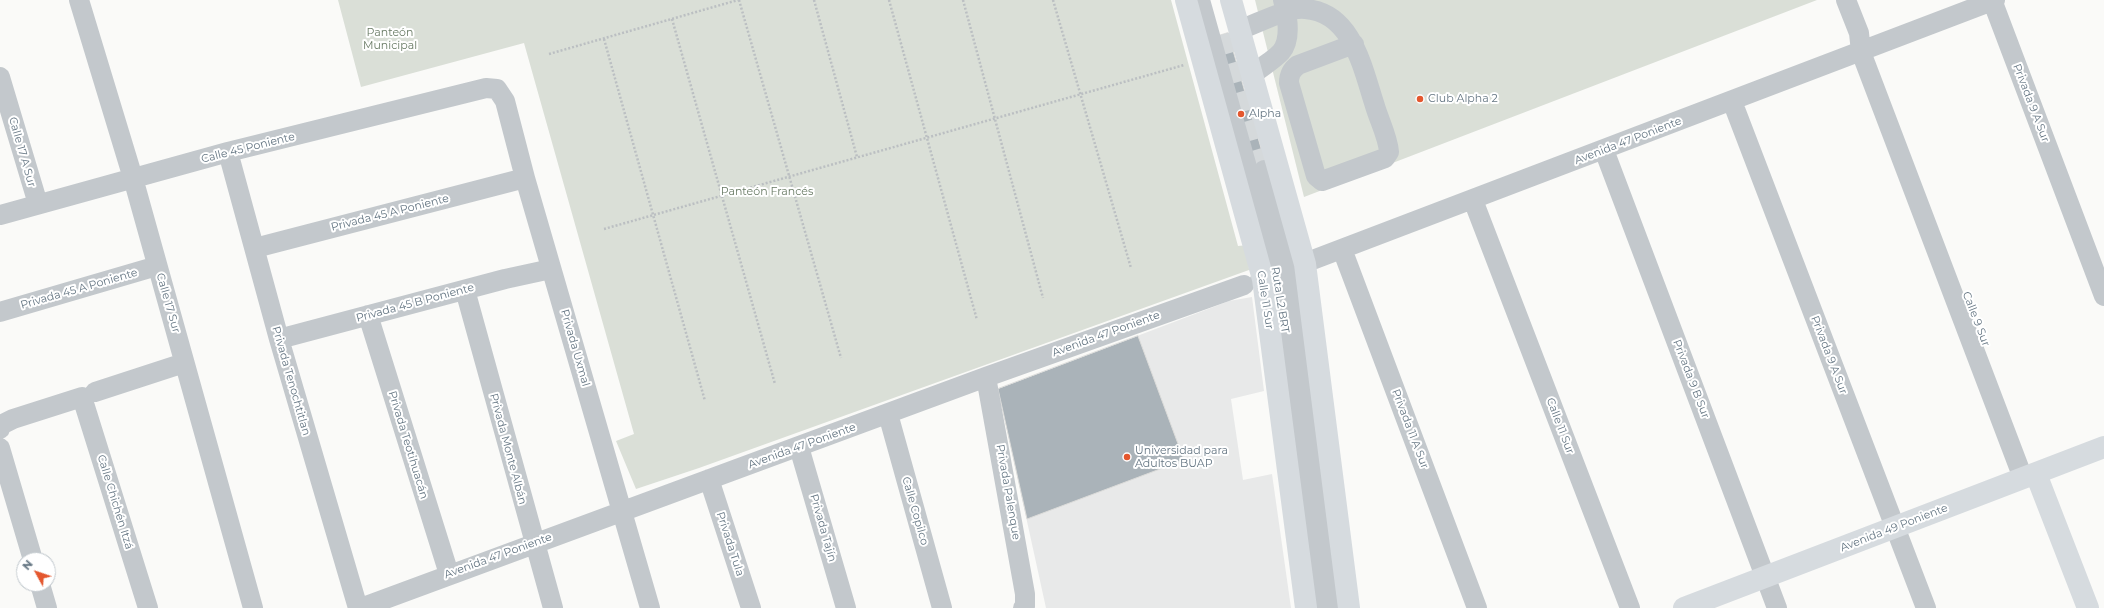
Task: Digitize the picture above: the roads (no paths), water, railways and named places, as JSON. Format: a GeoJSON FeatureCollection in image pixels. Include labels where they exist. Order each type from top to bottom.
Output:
{"type":"FeatureCollection","features":[{"type":"Feature","properties":{"kind":"main road","name":"Calle 11 Sur"},"geometry":{"type":"LineString","coordinates":[[1186,0],[1274,275],[1349,608]]}},
{"type":"Feature","properties":{"kind":"main road","name":"Calle 11 Sur"},"geometry":{"type":"LineString","coordinates":[[1231,0],[1232,32],[1252,75],[1274,275],[1306,608]]}},
{"type":"Feature","properties":{"kind":"main road","name":"Avenida 49 Poniente"},"geometry":{"type":"LineString","coordinates":[[1684,608],[2104,447]]}},
{"type":"Feature","properties":{"kind":"main road","name":"Calle 9 Sur"},"geometry":{"type":"LineString","coordinates":[[2029,476],[2073,608]]}},
{"type":"Feature","properties":{"kind":"main road","name":"Calle 9 Sur"},"geometry":{"type":"LineString","coordinates":[[2029,476],[2088,608]]}},
{"type":"Feature","properties":{"kind":"street","name":"Calle 17 Sur"},"geometry":{"type":"LineString","coordinates":[[79,0],[133,178],[253,608]]}},
{"type":"Feature","properties":{"kind":"street","name":"Ruta L2 BRT"},"geometry":{"type":"LineString","coordinates":[[1200,0],[1274,275],[1336,608]]}},
{"type":"Feature","properties":{"kind":"street"},"geometry":{"type":"LineString","coordinates":[[1214,0],[1232,32],[1285,6],[1313,10],[1323,14],[1336,22],[1354,44],[1389,152],[1385,158],[1322,181],[1316,176],[1289,83],[1289,76],[1292,69],[1298,65],[1354,44]]}},
{"type":"Feature","properties":{"kind":"street","name":"Calle 9 Sur"},"geometry":{"type":"LineString","coordinates":[[1846,0],[2029,476]]}},
{"type":"Feature","properties":{"kind":"street","name":"Avenida 47 Poniente"},"geometry":{"type":"LineString","coordinates":[[360,608],[986,377],[1274,275],[1732,101],[1864,44],[1993,0]]}},
{"type":"Feature","properties":{"kind":"street","name":"Privada 9 A Sur"},"geometry":{"type":"LineString","coordinates":[[1993,0],[2104,296]]}},
{"type":"Feature","properties":{"kind":"street"},"geometry":{"type":"LineString","coordinates":[[1252,75],[1282,51],[1287,32],[1285,6]]}},
{"type":"Feature","properties":{"kind":"street","name":"Calle 17 A Sur"},"geometry":{"type":"LineString","coordinates":[[0,77],[38,204]]}},
{"type":"Feature","properties":{"kind":"street","name":"Calle 45 Poniente"},"geometry":{"type":"LineString","coordinates":[[0,215],[228,152],[486,88],[497,89]]}},
{"type":"Feature","properties":{"kind":"street","name":"Privada Uxmal"},"geometry":{"type":"LineString","coordinates":[[497,89],[506,101],[525,178],[650,608]]}},
{"type":"Feature","properties":{"kind":"street","name":"Privada 9 A Sur"},"geometry":{"type":"LineString","coordinates":[[1732,101],[1926,608]]}},
{"type":"Feature","properties":{"kind":"street","name":"Privada 9 B Sur"},"geometry":{"type":"LineString","coordinates":[[1604,150],[1777,608]]}},
{"type":"Feature","properties":{"kind":"street","name":"Privada Tenochtitlan"},"geometry":{"type":"LineString","coordinates":[[228,152],[279,339],[360,608]]}},
{"type":"Feature","properties":{"kind":"street","name":"Ruta L2 BRT"},"geometry":{"type":"LineString","coordinates":[[1264,170],[1274,275],[1320,608]]}},
{"type":"Feature","properties":{"kind":"street","name":"Privada 45 A Poniente"},"geometry":{"type":"LineString","coordinates":[[255,248],[525,178]]}},
{"type":"Feature","properties":{"kind":"street","name":"Calle 11 Sur"},"geometry":{"type":"LineString","coordinates":[[1473,200],[1630,608]]}},
{"type":"Feature","properties":{"kind":"street","name":"Privada 11 A Sur"},"geometry":{"type":"LineString","coordinates":[[1342,249],[1477,608]]}},
{"type":"Feature","properties":{"kind":"street","name":"Privada 45 A Poniente"},"geometry":{"type":"LineString","coordinates":[[0,312],[157,266]]}},
{"type":"Feature","properties":{"kind":"street","name":"Privada 45 B Poniente"},"geometry":{"type":"LineString","coordinates":[[279,339],[505,279],[552,269]]}},
{"type":"Feature","properties":{"kind":"street","name":"Privada Monte Albán"},"geometry":{"type":"LineString","coordinates":[[465,290],[553,608]]}},
{"type":"Feature","properties":{"kind":"street","name":"Privada Teotihuacán"},"geometry":{"type":"LineString","coordinates":[[368,315],[449,574]]}},
{"type":"Feature","properties":{"kind":"street"},"geometry":{"type":"LineString","coordinates":[[0,427],[13,419],[184,363]]}},
{"type":"Feature","properties":{"kind":"street","name":"Privada Palenque"},"geometry":{"type":"LineString","coordinates":[[986,377],[1025,594],[1024,607]]}},
{"type":"Feature","properties":{"kind":"street","name":"Calle Chichén Itzá"},"geometry":{"type":"LineString","coordinates":[[89,394],[148,608]]}},
{"type":"Feature","properties":{"kind":"street","name":"Calle Copilco"},"geometry":{"type":"LineString","coordinates":[[888,414],[942,608]]}},
{"type":"Feature","properties":{"kind":"street","name":"Privada Tajín"},"geometry":{"type":"LineString","coordinates":[[799,447],[846,608]]}},
{"type":"Feature","properties":{"kind":"street"},"geometry":{"type":"LineString","coordinates":[[0,448],[31,552]]}},
{"type":"Feature","properties":{"kind":"street","name":"Privada Tula"},"geometry":{"type":"LineString","coordinates":[[709,479],[751,608]]}},
{"type":"Feature","properties":{"kind":"street"},"geometry":{"type":"LineString","coordinates":[[42,592],[47,608]]}},
{"type":"Feature","properties":{"kind":"tunnel"},"geometry":{"type":"LineString","coordinates":[[1224,34],[1264,170]]}},
{"type":"Feature","properties":{"kind":"place","name":"Club Alpha 2"},"geometry":{"type":"Point","coordinates":[1420,99]}},
{"type":"Feature","properties":{"kind":"place","name":"Alpha"},"geometry":{"type":"Point","coordinates":[1241,114]}},
{"type":"Feature","properties":{"kind":"place","name":"Universidad para Adultos BUAP"},"geometry":{"type":"Point","coordinates":[1127,457]}},
{"type":"Feature","properties":{"kind":"park label","name":"Panteón Municipal"},"geometry":{"type":"Point","coordinates":[390,39]}},
{"type":"Feature","properties":{"kind":"park label","name":"Panteón Francés"},"geometry":{"type":"Point","coordinates":[767,192]}}]}
